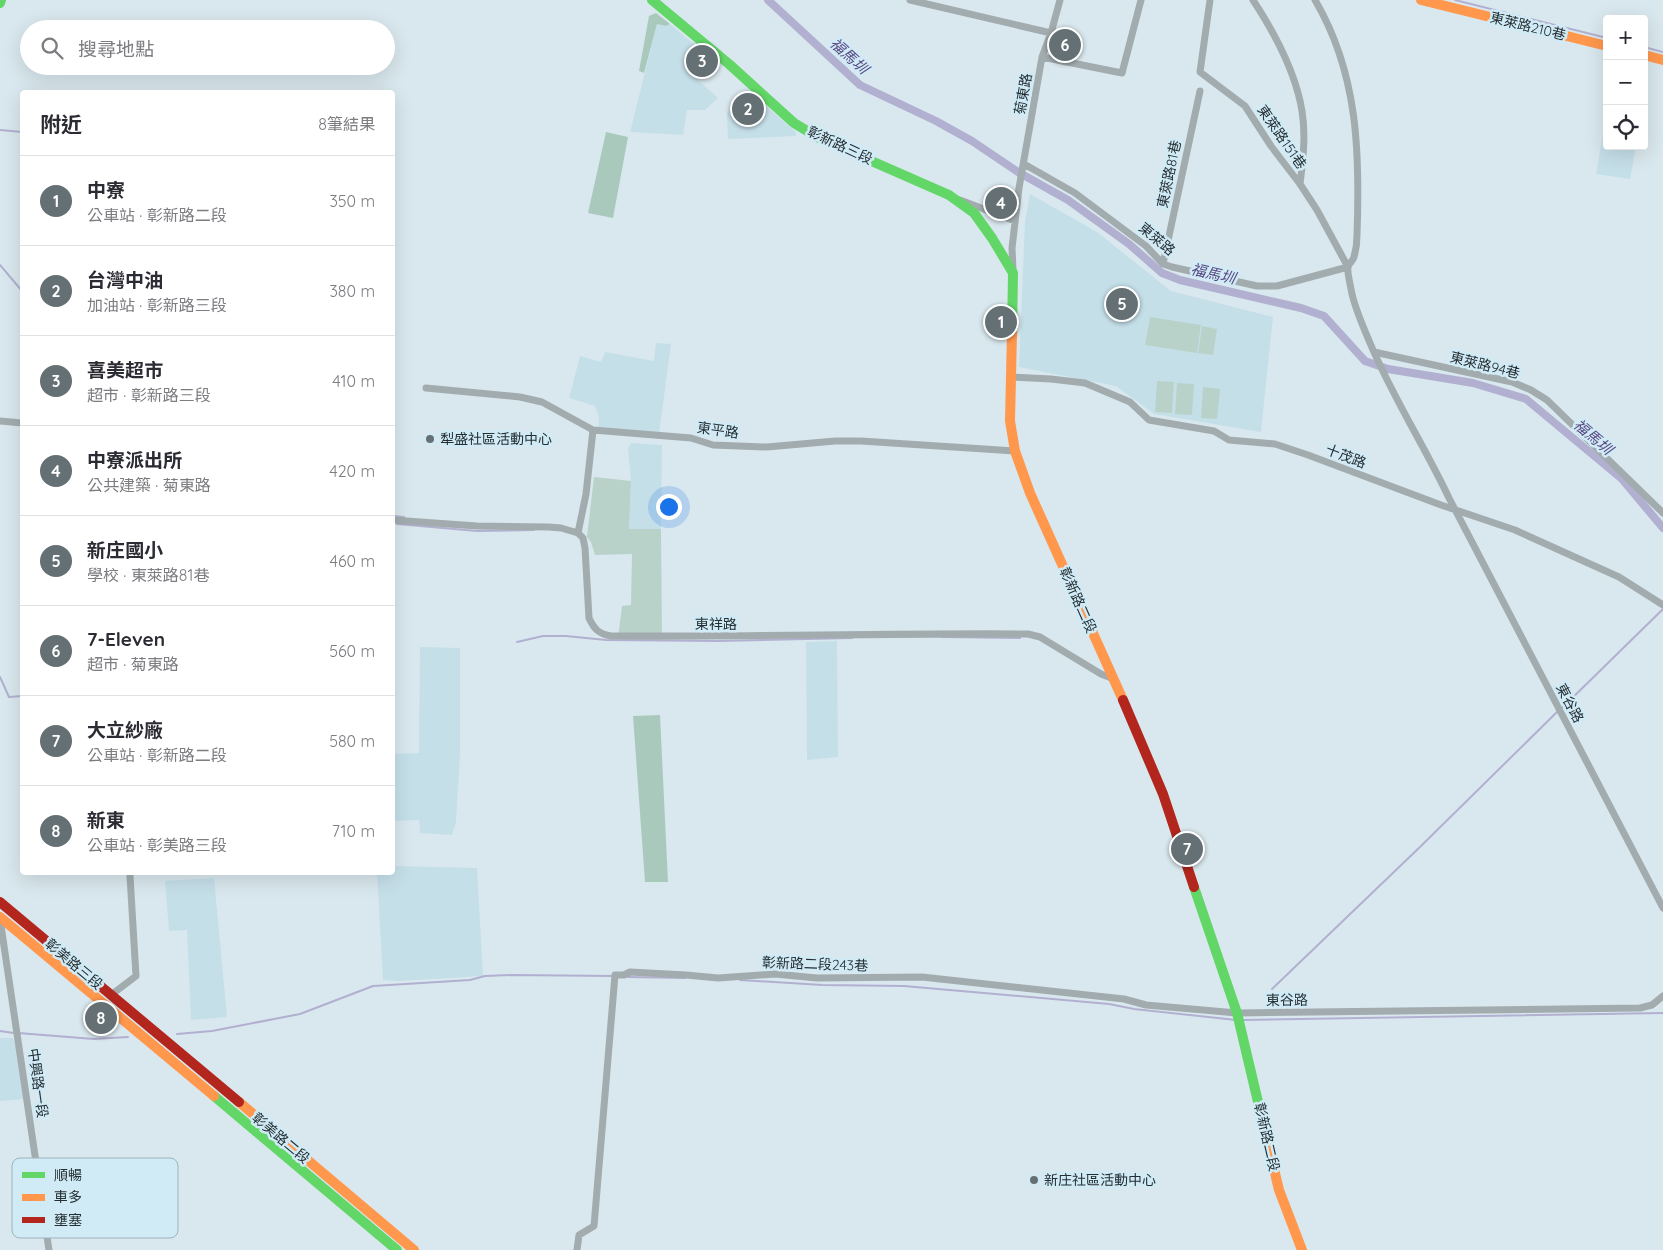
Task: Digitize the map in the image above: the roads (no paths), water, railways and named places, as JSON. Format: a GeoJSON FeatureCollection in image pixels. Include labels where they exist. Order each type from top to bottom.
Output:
{"type":"FeatureCollection","features":[{"type":"Feature","properties":{"kind":"street","name":"彰新路三段"},"geometry":{"type":"LineString","coordinates":[[652,0],[729,64],[794,123],[819,138],[948,195]]}},
{"type":"Feature","properties":{"kind":"street"},"geometry":{"type":"LineString","coordinates":[[910,0],[1051,33]]}},
{"type":"Feature","properties":{"kind":"street"},"geometry":{"type":"LineString","coordinates":[[1042,56],[1051,33],[1060,0]]}},
{"type":"Feature","properties":{"kind":"street","name":"菊東路"},"geometry":{"type":"LineString","coordinates":[[1015,221],[1042,56],[1122,73],[1141,0]]}},
{"type":"Feature","properties":{"kind":"street","name":"東萊路151巷"},"geometry":{"type":"LineString","coordinates":[[1210,0],[1200,72],[1245,106],[1270,146],[1300,184],[1317,210],[1348,267]]}},
{"type":"Feature","properties":{"kind":"street"},"geometry":{"type":"LineString","coordinates":[[1253,0],[1264,16],[1296,88],[1302,113],[1304,154],[1300,184]]}},
{"type":"Feature","properties":{"kind":"street"},"geometry":{"type":"LineString","coordinates":[[1315,0],[1344,63],[1353,103],[1357,147],[1357,237],[1354,258],[1348,267],[1351,291],[1362,324],[1395,398],[1429,457],[1455,509]]}},
{"type":"Feature","properties":{"kind":"street","name":"東萊路210巷"},"geometry":{"type":"LineString","coordinates":[[1421,0],[1603,45]]}},
{"type":"Feature","properties":{"kind":"street"},"geometry":{"type":"LineString","coordinates":[[1648,57],[1663,60]]}},
{"type":"Feature","properties":{"kind":"street","name":"東萊路81巷"},"geometry":{"type":"LineString","coordinates":[[1163,264],[1200,91]]}},
{"type":"Feature","properties":{"kind":"street","name":"東萊路"},"geometry":{"type":"LineString","coordinates":[[1023,168],[1075,193],[1146,246],[1163,264],[1172,267],[1257,286],[1277,286],[1348,267]]}},
{"type":"Feature","properties":{"kind":"street"},"geometry":{"type":"LineString","coordinates":[[948,195],[1015,221],[1012,248],[1013,273]]}},
{"type":"Feature","properties":{"kind":"street"},"geometry":{"type":"LineString","coordinates":[[948,195],[974,213],[1013,273]]}},
{"type":"Feature","properties":{"kind":"street","name":"彰新路二段"},"geometry":{"type":"LineString","coordinates":[[1013,273],[1010,421],[1015,451],[1030,493],[1114,679],[1163,794],[1238,1017],[1279,1190],[1302,1250]]}},
{"type":"Feature","properties":{"kind":"street","name":"東萊路94巷"},"geometry":{"type":"LineString","coordinates":[[1374,352],[1512,382],[1531,390],[1547,400],[1663,513]]}},
{"type":"Feature","properties":{"kind":"street","name":"十茂路"},"geometry":{"type":"LineString","coordinates":[[1010,377],[1085,383],[1130,402],[1149,420],[1214,431],[1229,440],[1275,444],[1515,530],[1619,577],[1663,606]]}},
{"type":"Feature","properties":{"kind":"street","name":"東平路"},"geometry":{"type":"LineString","coordinates":[[426,388],[518,396],[542,402],[593,430],[690,438],[721,445],[767,447],[835,441],[861,441],[1015,451]]}},
{"type":"Feature","properties":{"kind":"street"},"geometry":{"type":"LineString","coordinates":[[0,420],[20,423]]}},
{"type":"Feature","properties":{"kind":"street"},"geometry":{"type":"LineString","coordinates":[[395,520],[477,526],[549,527],[578,533],[586,494],[593,430]]}},
{"type":"Feature","properties":{"kind":"street","name":"東谷路"},"geometry":{"type":"LineString","coordinates":[[1455,509],[1663,908]]}},
{"type":"Feature","properties":{"kind":"street","name":"東祥路"},"geometry":{"type":"LineString","coordinates":[[578,533],[583,538],[585,548],[589,618],[600,634],[611,636],[704,637],[1028,634],[1040,637],[1101,674],[1114,679]]}},
{"type":"Feature","properties":{"kind":"street"},"geometry":{"type":"LineString","coordinates":[[111,995],[136,976],[130,876]]}},
{"type":"Feature","properties":{"kind":"street","name":"彰美路三段"},"geometry":{"type":"LineString","coordinates":[[0,902],[148,1026]]}},
{"type":"Feature","properties":{"kind":"street","name":"彰美路三段"},"geometry":{"type":"LineString","coordinates":[[0,918],[139,1033]]}},
{"type":"Feature","properties":{"kind":"street","name":"中興路一段"},"geometry":{"type":"LineString","coordinates":[[0,918],[35,1158]]}},
{"type":"Feature","properties":{"kind":"street","name":"彰新路二段243巷"},"geometry":{"type":"LineString","coordinates":[[577,1250],[579,1235],[594,1226],[616,975],[624,975],[630,972],[718,978],[775,974],[817,978],[922,977],[1124,999],[1146,1005],[1238,1017]]}},
{"type":"Feature","properties":{"kind":"street","name":"東谷路"},"geometry":{"type":"LineString","coordinates":[[1238,1017],[1640,1008],[1652,1005],[1663,996]]}},
{"type":"Feature","properties":{"kind":"street","name":"彰美路二段"},"geometry":{"type":"LineString","coordinates":[[148,1026],[314,1172],[397,1250]]}},
{"type":"Feature","properties":{"kind":"street","name":"彰美路二段"},"geometry":{"type":"LineString","coordinates":[[139,1033],[414,1250]]}},
{"type":"Feature","properties":{"kind":"waterway","name":"福馬圳"},"geometry":{"type":"LineString","coordinates":[[768,0],[860,85],[936,121],[972,141],[1018,172],[1068,200],[1129,244],[1162,273],[1180,280],[1301,308],[1324,316],[1365,361],[1388,369],[1473,383],[1526,399],[1622,479],[1663,528]]}},
{"type":"Feature","properties":{"kind":"waterway"},"geometry":{"type":"LineString","coordinates":[[1455,0],[1603,37]]}},
{"type":"Feature","properties":{"kind":"waterway"},"geometry":{"type":"LineString","coordinates":[[1648,48],[1663,52]]}},
{"type":"Feature","properties":{"kind":"waterway"},"geometry":{"type":"LineString","coordinates":[[0,130],[20,132]]}},
{"type":"Feature","properties":{"kind":"waterway"},"geometry":{"type":"LineString","coordinates":[[0,265],[20,289]]}},
{"type":"Feature","properties":{"kind":"waterway"},"geometry":{"type":"LineString","coordinates":[[395,516],[404,517]]}},
{"type":"Feature","properties":{"kind":"waterway"},"geometry":{"type":"LineString","coordinates":[[397,524],[477,531],[534,530]]}},
{"type":"Feature","properties":{"kind":"waterway"},"geometry":{"type":"LineString","coordinates":[[1561,709],[1663,609]]}},
{"type":"Feature","properties":{"kind":"waterway"},"geometry":{"type":"LineString","coordinates":[[517,642],[543,636],[606,640],[718,641],[852,638]]}},
{"type":"Feature","properties":{"kind":"waterway"},"geometry":{"type":"LineString","coordinates":[[942,637],[1020,638]]}},
{"type":"Feature","properties":{"kind":"waterway"},"geometry":{"type":"LineString","coordinates":[[0,677],[9,697],[20,696]]}},
{"type":"Feature","properties":{"kind":"waterway"},"geometry":{"type":"LineString","coordinates":[[1272,989],[1557,712]]}},
{"type":"Feature","properties":{"kind":"waterway"},"geometry":{"type":"LineString","coordinates":[[177,1034],[212,1031],[300,1014],[373,986],[470,980],[485,976],[613,976]]}},
{"type":"Feature","properties":{"kind":"waterway"},"geometry":{"type":"LineString","coordinates":[[628,977],[685,978]]}},
{"type":"Feature","properties":{"kind":"waterway"},"geometry":{"type":"LineString","coordinates":[[740,980],[822,985],[904,986],[1109,1004],[1134,1009],[1236,1020]]}},
{"type":"Feature","properties":{"kind":"waterway"},"geometry":{"type":"LineString","coordinates":[[1243,1020],[1663,1013]]}},
{"type":"Feature","properties":{"kind":"waterway"},"geometry":{"type":"LineString","coordinates":[[0,1031],[14,1033]]}},
{"type":"Feature","properties":{"kind":"waterway"},"geometry":{"type":"LineString","coordinates":[[18,1033],[94,1039],[128,1037]]}},
{"type":"Feature","properties":{"kind":"place","name":"7-Eleven"},"geometry":{"type":"Point","coordinates":[1065,45]}},
{"type":"Feature","properties":{"kind":"place","name":"喜美超市"},"geometry":{"type":"Point","coordinates":[702,61]}},
{"type":"Feature","properties":{"kind":"place","name":"台灣中油"},"geometry":{"type":"Point","coordinates":[748,109]}},
{"type":"Feature","properties":{"kind":"place","name":"中寮派出所"},"geometry":{"type":"Point","coordinates":[1001,203]}},
{"type":"Feature","properties":{"kind":"place","name":"新庄國小"},"geometry":{"type":"Point","coordinates":[1122,304]}},
{"type":"Feature","properties":{"kind":"place","name":"中寮"},"geometry":{"type":"Point","coordinates":[1001,322]}},
{"type":"Feature","properties":{"kind":"place","name":"犁盛社區活動中心"},"geometry":{"type":"Point","coordinates":[430,439]}},
{"type":"Feature","properties":{"kind":"place","name":"大立紗廠"},"geometry":{"type":"Point","coordinates":[1187,849]}},
{"type":"Feature","properties":{"kind":"place","name":"新東"},"geometry":{"type":"Point","coordinates":[101,1018]}},
{"type":"Feature","properties":{"kind":"place","name":"新庄社區活動中心"},"geometry":{"type":"Point","coordinates":[1034,1180]}}]}
